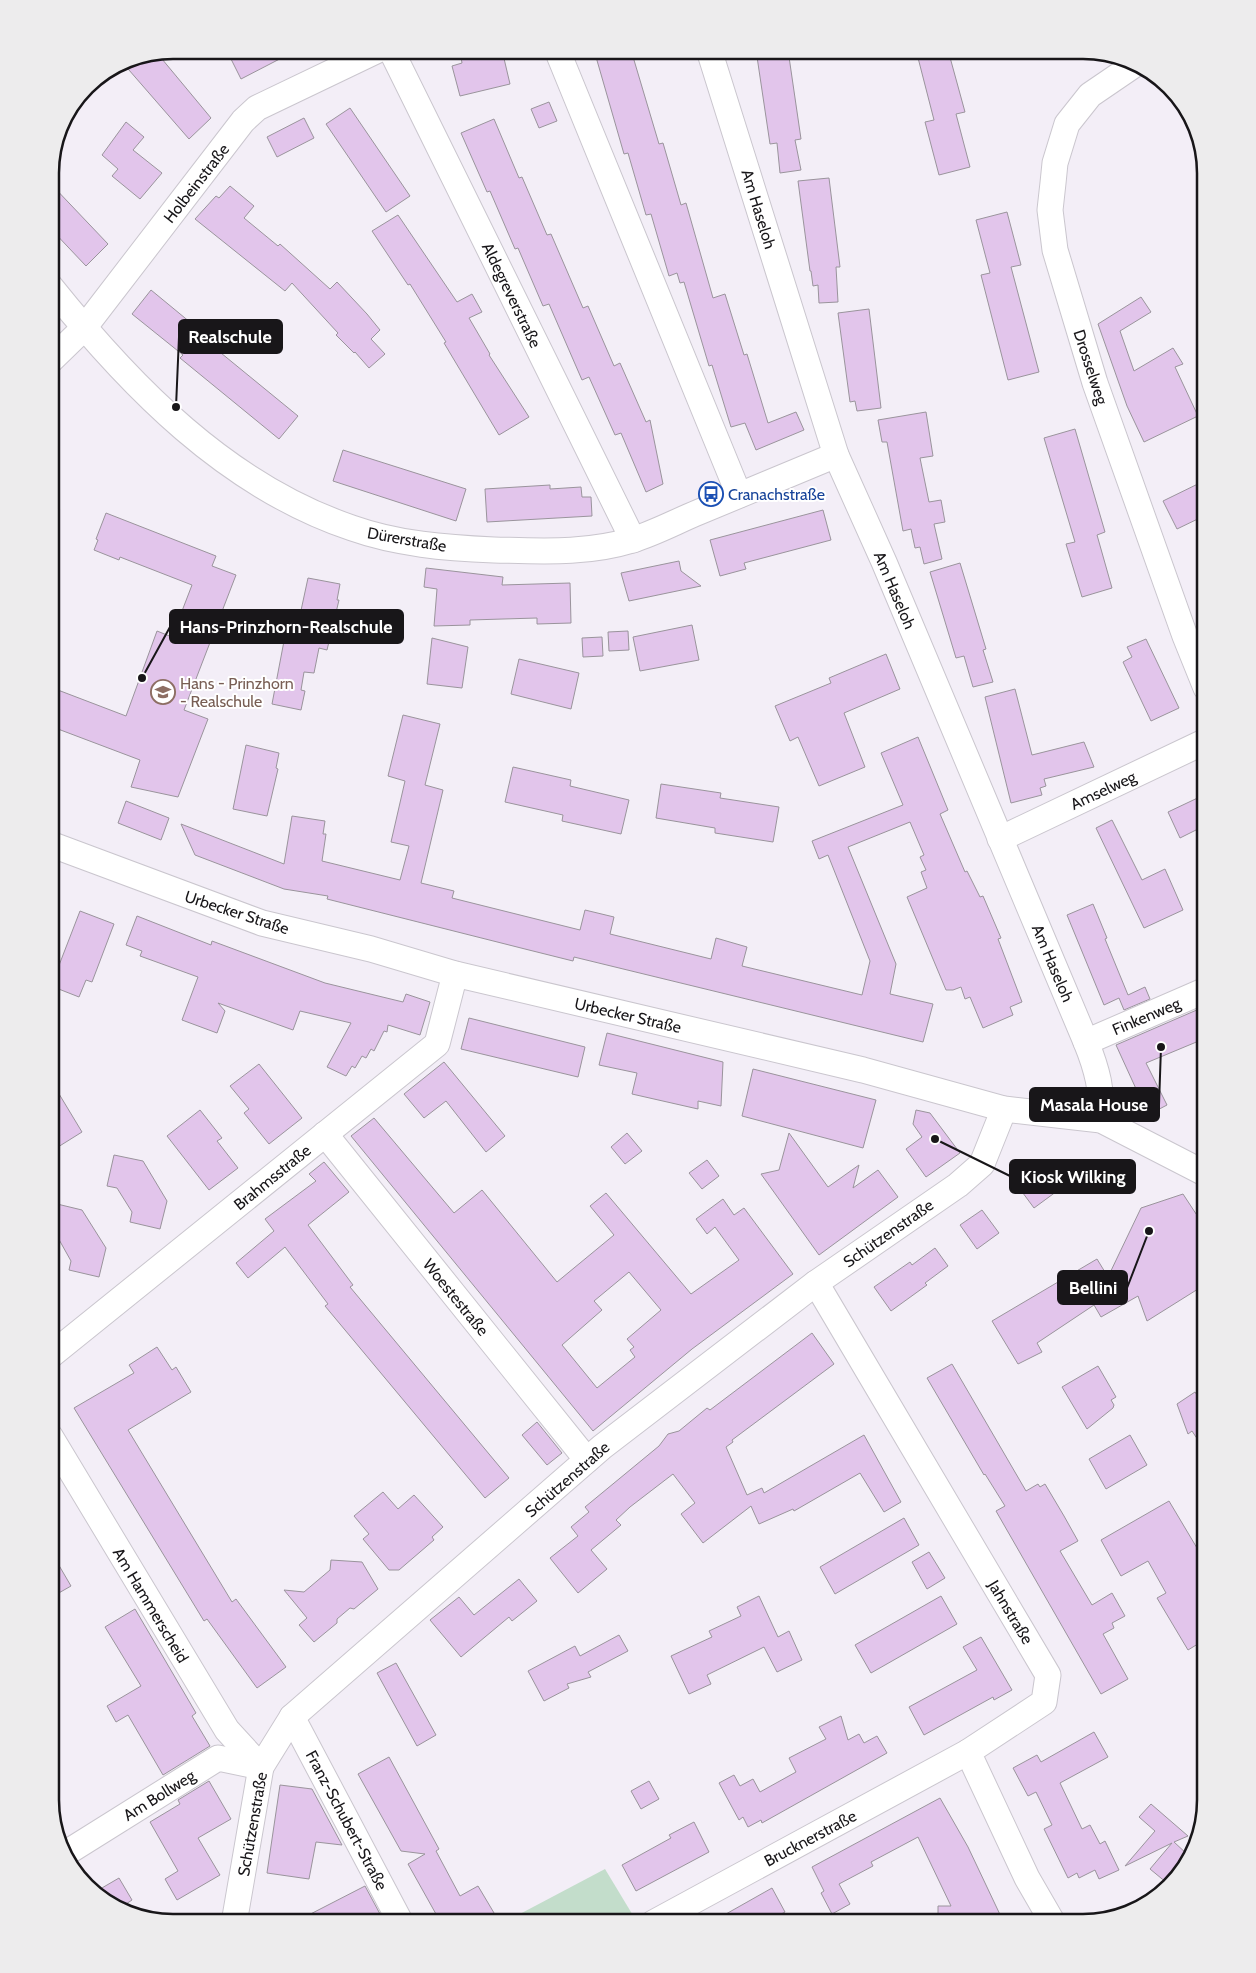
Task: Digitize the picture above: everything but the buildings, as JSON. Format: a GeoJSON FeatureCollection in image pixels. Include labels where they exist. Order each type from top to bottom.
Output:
{"type":"FeatureCollection","features":[{"type":"Feature","properties":{"kind":"street","name":"Holbeinstraße"},"geometry":{"type":"LineString","coordinates":[[59,352],[84,328],[243,121],[257,108],[359,59]]}},
{"type":"Feature","properties":{"kind":"street","name":"Aldegreverstraße"},"geometry":{"type":"LineString","coordinates":[[394,59],[633,540]]}},
{"type":"Feature","properties":{"kind":"street"},"geometry":{"type":"LineString","coordinates":[[561,59],[739,495]]}},
{"type":"Feature","properties":{"kind":"street","name":"Am Haseloh"},"geometry":{"type":"LineString","coordinates":[[712,59],[836,455],[884,562],[1086,1042],[1103,1098],[1101,1120]]}},
{"type":"Feature","properties":{"kind":"street","name":"Drosselweg"},"geometry":{"type":"LineString","coordinates":[[1129,68],[1090,95],[1067,124],[1055,163],[1050,210],[1055,250],[1095,383],[1197,666]]}},
{"type":"Feature","properties":{"kind":"street","name":"Dürerstraße"},"geometry":{"type":"LineString","coordinates":[[59,297],[84,328],[168,415],[238,471],[290,504],[353,529],[382,536],[446,548],[563,552],[596,548],[633,540],[836,455]]}},
{"type":"Feature","properties":{"kind":"street","name":"Amselweg"},"geometry":{"type":"LineString","coordinates":[[1000,839],[1197,745]]}},
{"type":"Feature","properties":{"kind":"street","name":"Urbecker Straße"},"geometry":{"type":"LineString","coordinates":[[59,847],[262,923],[371,949],[455,974],[863,1070],[1004,1109],[1101,1120],[1197,1169]]}},
{"type":"Feature","properties":{"kind":"street","name":"Brahmsstraße"},"geometry":{"type":"LineString","coordinates":[[59,1349],[437,1044],[455,974]]}},
{"type":"Feature","properties":{"kind":"street","name":"Finkenweg"},"geometry":{"type":"LineString","coordinates":[[1086,1042],[1197,994]]}},
{"type":"Feature","properties":{"kind":"street","name":"Schützenstraße"},"geometry":{"type":"LineString","coordinates":[[236,1914],[261,1767],[292,1717],[587,1460],[816,1283],[958,1185],[982,1164],[1004,1109]]}},
{"type":"Feature","properties":{"kind":"street","name":"Woestestraße"},"geometry":{"type":"LineString","coordinates":[[325,1134],[587,1460]]}},
{"type":"Feature","properties":{"kind":"street","name":"Jahnstraße"},"geometry":{"type":"LineString","coordinates":[[816,1283],[1048,1675],[1044,1702],[968,1752]]}},
{"type":"Feature","properties":{"kind":"street","name":"Am Hammerscheid"},"geometry":{"type":"LineString","coordinates":[[59,1451],[226,1730],[261,1767]]}},
{"type":"Feature","properties":{"kind":"street","name":"Franz-Schubert-Straße"},"geometry":{"type":"LineString","coordinates":[[292,1717],[396,1914]]}},
{"type":"Feature","properties":{"kind":"street"},"geometry":{"type":"LineString","coordinates":[[968,1752],[1027,1878],[1048,1914]]}},
{"type":"Feature","properties":{"kind":"street","name":"Brucknerstraße"},"geometry":{"type":"LineString","coordinates":[[670,1914],[968,1752]]}},
{"type":"Feature","properties":{"kind":"street","name":"Am Bollweg"},"geometry":{"type":"LineString","coordinates":[[70,1851],[218,1758],[261,1767]]}},
{"type":"Feature","properties":{"kind":"green space"},"geometry":{"type":"Polygon","coordinates":[[[605,1869],[632,1914],[520,1914],[605,1869]]]}},
{"type":"Feature","properties":{"kind":"place","name":"Realschule"},"geometry":{"type":"Point","coordinates":[176,407]}},
{"type":"Feature","properties":{"kind":"place","name":"Cranachstraße"},"geometry":{"type":"Point","coordinates":[711,494]}},
{"type":"Feature","properties":{"kind":"place","name":"Hans-Prinzhorn-Realschule"},"geometry":{"type":"Point","coordinates":[142,678]}},
{"type":"Feature","properties":{"kind":"place","name":"Hans - Prinzhorn - Realschule"},"geometry":{"type":"Point","coordinates":[163,692]}},
{"type":"Feature","properties":{"kind":"place","name":"Masala House"},"geometry":{"type":"Point","coordinates":[1161,1047]}},
{"type":"Feature","properties":{"kind":"place","name":"Kiosk Wilking"},"geometry":{"type":"Point","coordinates":[935,1139]}},
{"type":"Feature","properties":{"kind":"place","name":"Bellini"},"geometry":{"type":"Point","coordinates":[1149,1231]}}]}
